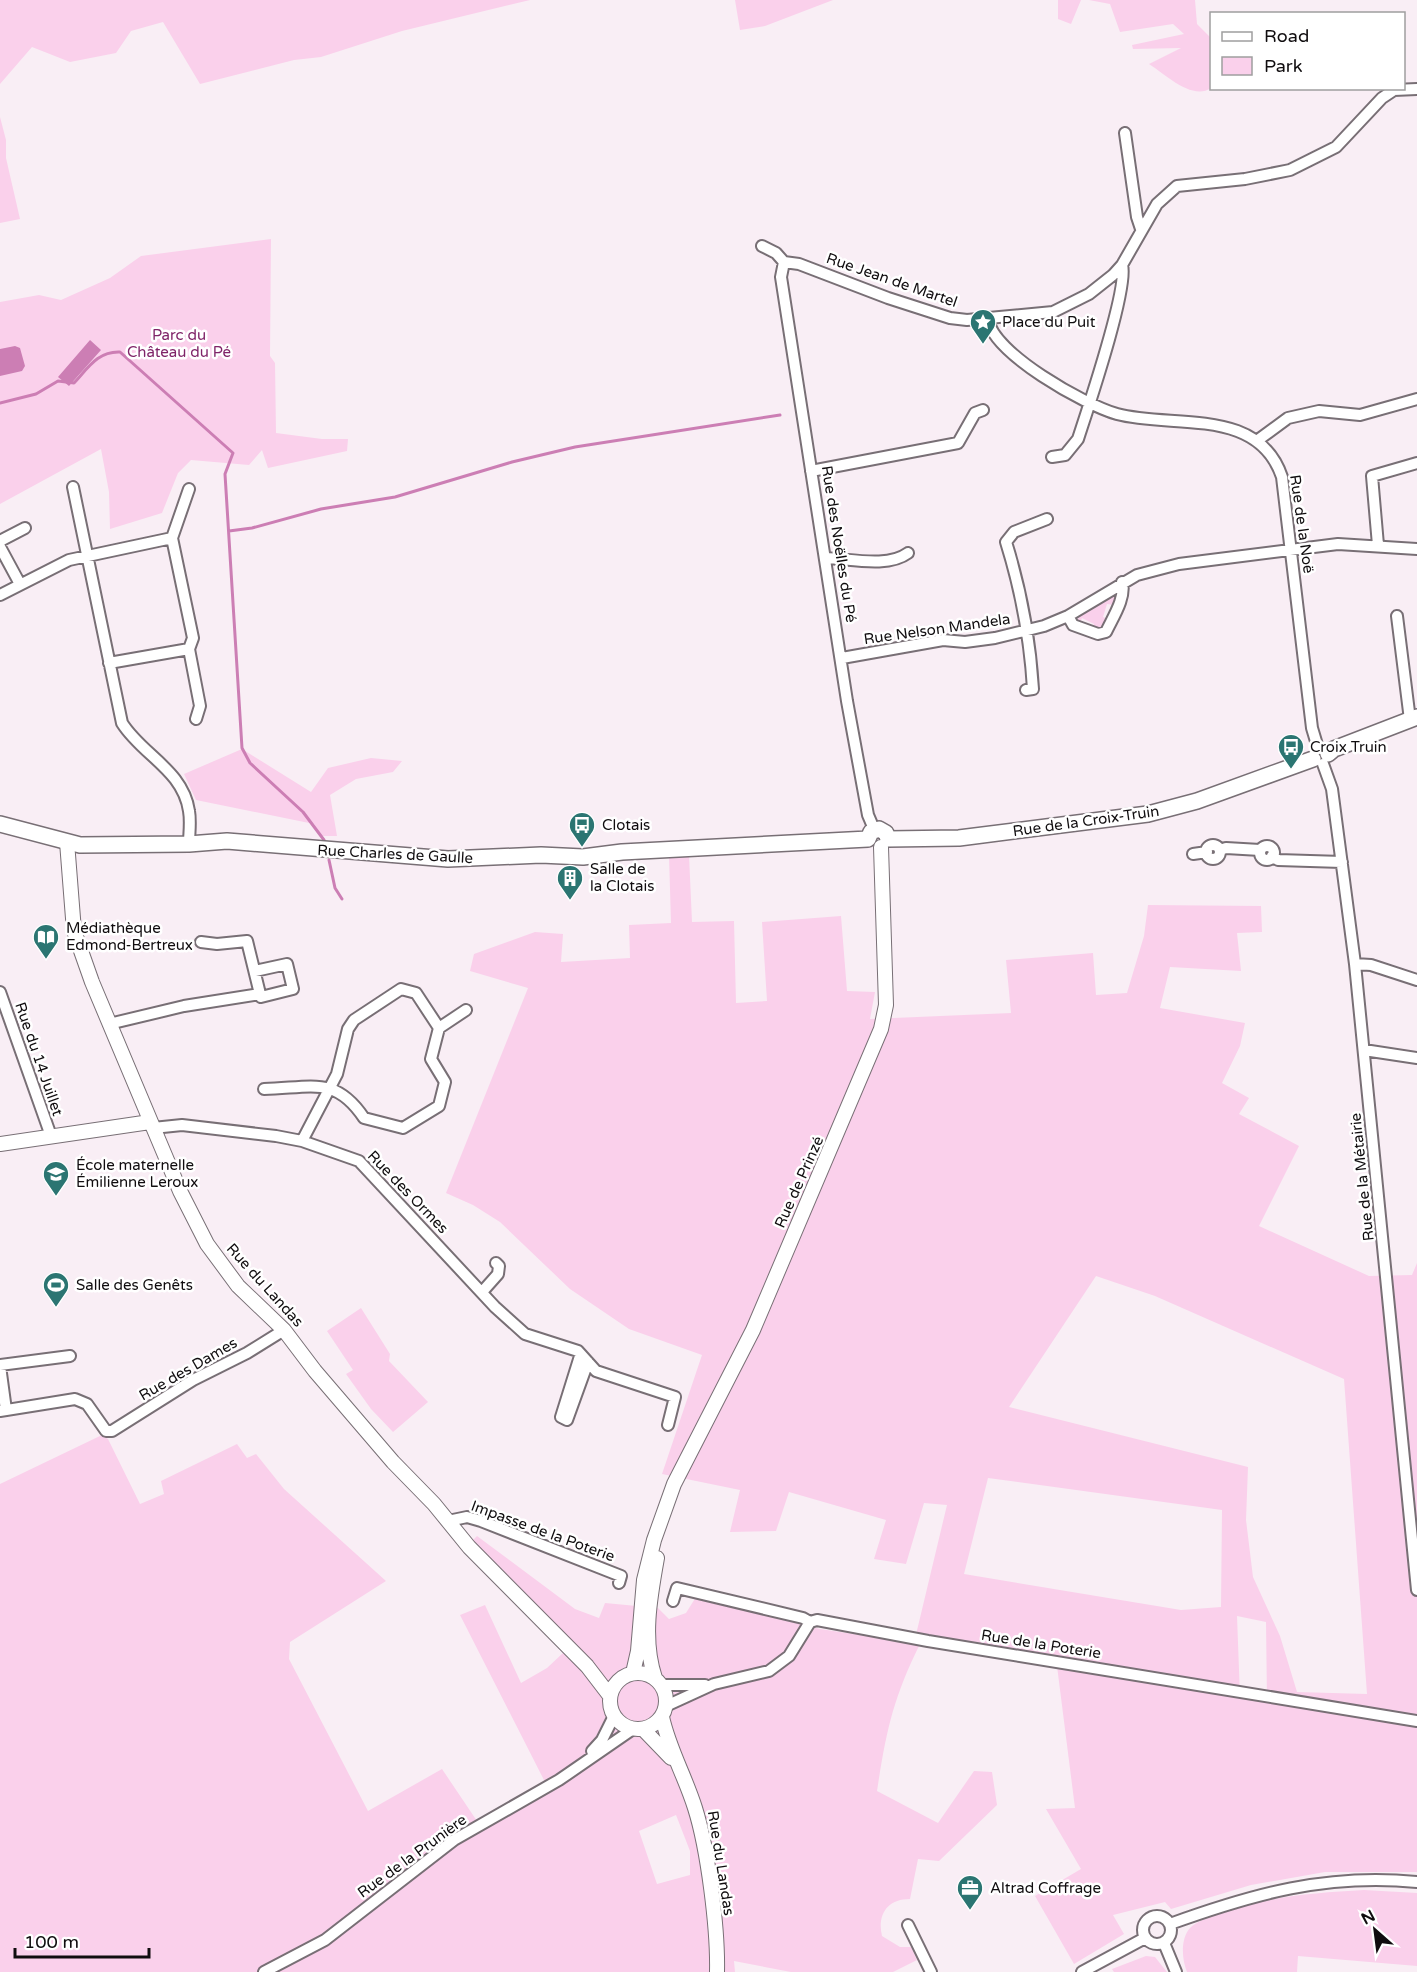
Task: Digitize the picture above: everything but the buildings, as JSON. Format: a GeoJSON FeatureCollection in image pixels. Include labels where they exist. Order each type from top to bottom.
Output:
{"type":"FeatureCollection","features":[{"type":"Feature","properties":{"kind":"main road","name":"Rue de la Croix-Truin"},"geometry":{"type":"LineString","coordinates":[[878,839],[959,838],[1149,814],[1197,801],[1321,756],[1334,748],[1414,718]]}},
{"type":"Feature","properties":{"kind":"main road","name":"Rue Charles de Gaulle"},"geometry":{"type":"LineString","coordinates":[[0,824],[80,845],[189,844],[227,841],[312,850],[448,859],[541,855],[583,857],[622,852],[878,839]]}},
{"type":"Feature","properties":{"kind":"street","name":"Rue Jean de Martel"},"geometry":{"type":"LineString","coordinates":[[784,262],[799,264],[888,298],[950,318],[988,319],[1043,314],[1064,308],[1089,294],[1122,265],[1156,204],[1177,186],[1245,179],[1290,170],[1336,147],[1383,98],[1394,90]]}},
{"type":"Feature","properties":{"kind":"street"},"geometry":{"type":"LineString","coordinates":[[1125,133],[1137,217],[1142,229]]}},
{"type":"Feature","properties":{"kind":"street"},"geometry":{"type":"LineString","coordinates":[[762,246],[776,253],[784,262]]}},
{"type":"Feature","properties":{"kind":"street","name":"Rue des Noëlles du Pé"},"geometry":{"type":"LineString","coordinates":[[784,262],[781,277],[811,471],[866,804],[878,839]]}},
{"type":"Feature","properties":{"kind":"street"},"geometry":{"type":"LineString","coordinates":[[1052,458],[1065,455],[1077,439],[1090,402],[1118,302],[1124,276],[1122,265]]}},
{"type":"Feature","properties":{"kind":"street"},"geometry":{"type":"LineString","coordinates":[[988,319],[993,335],[1019,362],[1116,414],[1211,424],[1244,432],[1258,440],[1288,418],[1319,411],[1360,414],[1417,399]]}},
{"type":"Feature","properties":{"kind":"street"},"geometry":{"type":"LineString","coordinates":[[811,471],[958,443],[975,413],[983,410]]}},
{"type":"Feature","properties":{"kind":"street","name":"Rue de la Noë"},"geometry":{"type":"LineString","coordinates":[[1258,440],[1275,461],[1282,477],[1312,728],[1321,756]]}},
{"type":"Feature","properties":{"kind":"street"},"geometry":{"type":"LineString","coordinates":[[1378,545],[1372,476],[1417,463]]}},
{"type":"Feature","properties":{"kind":"street"},"geometry":{"type":"LineString","coordinates":[[73,487],[122,723],[135,741],[171,773],[183,790],[190,813],[189,844]]}},
{"type":"Feature","properties":{"kind":"street"},"geometry":{"type":"LineString","coordinates":[[189,489],[172,538],[193,638],[189,649],[200,706],[195,719]]}},
{"type":"Feature","properties":{"kind":"street"},"geometry":{"type":"LineString","coordinates":[[1026,690],[1033,689],[1028,630],[1006,542],[1014,532],[1047,519]]}},
{"type":"Feature","properties":{"kind":"street"},"geometry":{"type":"LineString","coordinates":[[0,541],[25,528]]}},
{"type":"Feature","properties":{"kind":"street"},"geometry":{"type":"LineString","coordinates":[[0,595],[50,567],[87,555],[172,538]]}},
{"type":"Feature","properties":{"kind":"street","name":"Rue Nelson Mandela"},"geometry":{"type":"LineString","coordinates":[[842,658],[943,640],[965,642],[1028,630],[1068,616],[1122,582],[1150,570],[1179,564],[1338,544],[1417,549]]}},
{"type":"Feature","properties":{"kind":"street"},"geometry":{"type":"LineString","coordinates":[[0,548],[20,584]]}},
{"type":"Feature","properties":{"kind":"street"},"geometry":{"type":"LineString","coordinates":[[826,558],[887,563],[899,560],[908,553]]}},
{"type":"Feature","properties":{"kind":"street"},"geometry":{"type":"LineString","coordinates":[[1068,616],[1073,626],[1098,634],[1106,632],[1124,589],[1122,582]]}},
{"type":"Feature","properties":{"kind":"street"},"geometry":{"type":"LineString","coordinates":[[1397,616],[1414,718]]}},
{"type":"Feature","properties":{"kind":"street"},"geometry":{"type":"LineString","coordinates":[[109,663],[189,649]]}},
{"type":"Feature","properties":{"kind":"street","name":"Rue de la Métairie"},"geometry":{"type":"LineString","coordinates":[[1321,756],[1332,789],[1355,964],[1417,1590]]}},
{"type":"Feature","properties":{"kind":"street","name":"Rue de Prinzé"},"geometry":{"type":"LineString","coordinates":[[627,1675],[638,1651],[644,1580],[654,1540],[685,1460],[753,1330],[881,1029],[886,1005],[878,839]]}},
{"type":"Feature","properties":{"kind":"street","name":"Rue du Landas"},"geometry":{"type":"LineString","coordinates":[[67,842],[74,931],[109,1024],[152,1125],[207,1244],[238,1286],[284,1330],[362,1426],[469,1547],[586,1666],[610,1696]]}},
{"type":"Feature","properties":{"kind":"street"},"geometry":{"type":"LineString","coordinates":[[1193,854],[1207,852],[1214,858],[1220,850],[1226,848],[1260,850],[1264,859],[1272,856],[1278,861],[1342,862]]}},
{"type":"Feature","properties":{"kind":"street"},"geometry":{"type":"LineString","coordinates":[[201,942],[217,944],[247,941],[260,994]]}},
{"type":"Feature","properties":{"kind":"street"},"geometry":{"type":"LineString","coordinates":[[109,1024],[184,1006],[260,994],[261,997],[293,989],[287,964],[255,972]]}},
{"type":"Feature","properties":{"kind":"street"},"geometry":{"type":"LineString","coordinates":[[1355,964],[1371,965],[1417,980]]}},
{"type":"Feature","properties":{"kind":"street"},"geometry":{"type":"LineString","coordinates":[[302,1141],[331,1087],[341,1061],[346,1034],[354,1020],[401,989],[416,993],[439,1028]]}},
{"type":"Feature","properties":{"kind":"street","name":"Rue du 14 Juillet"},"geometry":{"type":"LineString","coordinates":[[0,992],[51,1136]]}},
{"type":"Feature","properties":{"kind":"street"},"geometry":{"type":"LineString","coordinates":[[264,1089],[331,1087],[352,1100],[364,1118],[403,1128],[438,1106],[445,1082],[431,1059],[439,1028],[466,1011]]}},
{"type":"Feature","properties":{"kind":"street"},"geometry":{"type":"LineString","coordinates":[[1364,1050],[1417,1058]]}},
{"type":"Feature","properties":{"kind":"street"},"geometry":{"type":"LineString","coordinates":[[0,1144],[152,1125]]}},
{"type":"Feature","properties":{"kind":"street","name":"Rue des Ormes"},"geometry":{"type":"LineString","coordinates":[[152,1125],[213,1127],[302,1141],[359,1161],[482,1293],[525,1334],[578,1350],[596,1371],[675,1396],[668,1425]]}},
{"type":"Feature","properties":{"kind":"street"},"geometry":{"type":"LineString","coordinates":[[482,1293],[498,1274],[499,1266],[496,1263]]}},
{"type":"Feature","properties":{"kind":"street","name":"Rue des Dames"},"geometry":{"type":"LineString","coordinates":[[3,1410],[75,1399],[87,1404],[106,1431],[112,1431],[193,1380],[246,1353],[284,1330]]}},
{"type":"Feature","properties":{"kind":"street"},"geometry":{"type":"LineString","coordinates":[[3,1410],[0,1366],[70,1356]]}},
{"type":"Feature","properties":{"kind":"street"},"geometry":{"type":"LineString","coordinates":[[584,1359],[567,1420],[561,1417],[584,1359]]}},
{"type":"Feature","properties":{"kind":"street","name":"Rue de Prinzé"},"geometry":{"type":"LineString","coordinates":[[658,1681],[648,1644],[650,1610],[665,1512]]}},
{"type":"Feature","properties":{"kind":"street","name":"Impasse de la Poterie"},"geometry":{"type":"LineString","coordinates":[[448,1521],[468,1517],[621,1576],[619,1583]]}},
{"type":"Feature","properties":{"kind":"street","name":"Rue de la Poterie"},"geometry":{"type":"LineString","coordinates":[[673,1601],[677,1588],[810,1622],[817,1620],[928,1641],[1417,1721]]}},
{"type":"Feature","properties":{"kind":"street"},"geometry":{"type":"LineString","coordinates":[[714,1684],[658,1681],[641,1672],[627,1675],[610,1696],[614,1716],[626,1727],[638,1729],[714,1684],[769,1671],[797,1645],[810,1622]]}},
{"type":"Feature","properties":{"kind":"street","name":"Rue du Landas"},"geometry":{"type":"LineString","coordinates":[[586,1666],[627,1675]]}},
{"type":"Feature","properties":{"kind":"street"},"geometry":{"type":"LineString","coordinates":[[658,1681],[664,1712]]}},
{"type":"Feature","properties":{"kind":"street","name":"Rue du Landas"},"geometry":{"type":"LineString","coordinates":[[664,1712],[676,1764],[688,1786],[701,1834],[718,1953],[717,1972]]}},
{"type":"Feature","properties":{"kind":"street","name":"Rue de la Prunière"},"geometry":{"type":"LineString","coordinates":[[578,1766],[602,1740],[614,1716]]}},
{"type":"Feature","properties":{"kind":"street","name":"Rue du Landas"},"geometry":{"type":"LineString","coordinates":[[638,1729],[676,1764]]}},
{"type":"Feature","properties":{"kind":"street","name":"Rue de la Prunière"},"geometry":{"type":"LineString","coordinates":[[264,1972],[325,1940],[454,1840],[638,1729]]}},
{"type":"Feature","properties":{"kind":"street"},"geometry":{"type":"LineString","coordinates":[[1170,1924],[1235,1900],[1295,1886],[1357,1879],[1417,1882]]}},
{"type":"Feature","properties":{"kind":"street"},"geometry":{"type":"LineString","coordinates":[[1145,1938],[1143,1928],[1150,1918],[1161,1917],[1170,1924]]}},
{"type":"Feature","properties":{"kind":"street"},"geometry":{"type":"LineString","coordinates":[[1145,1938],[1157,1944],[1164,1942],[1170,1934],[1170,1924]]}},
{"type":"Feature","properties":{"kind":"street"},"geometry":{"type":"LineString","coordinates":[[908,1925],[931,1972]]}},
{"type":"Feature","properties":{"kind":"street"},"geometry":{"type":"LineString","coordinates":[[1082,1972],[1145,1938]]}},
{"type":"Feature","properties":{"kind":"street"},"geometry":{"type":"LineString","coordinates":[[1164,1942],[1176,1972]]}},
{"type":"Feature","properties":{"kind":"green space"},"geometry":{"type":"Polygon","coordinates":[[[0,0],[530,0],[402,31],[321,57],[294,60],[200,84],[163,22],[131,31],[116,53],[70,62],[32,47],[0,84],[0,0]]]}},
{"type":"Feature","properties":{"kind":"green space"},"geometry":{"type":"Polygon","coordinates":[[[735,0],[833,0],[765,26],[740,30],[735,0]]]}},
{"type":"Feature","properties":{"kind":"green space"},"geometry":{"type":"Polygon","coordinates":[[[1058,0],[1081,0],[1071,24],[1058,19],[1058,0]]]}},
{"type":"Feature","properties":{"kind":"green space"},"geometry":{"type":"Polygon","coordinates":[[[1089,0],[1195,0],[1197,24],[1210,37],[1210,88],[1204,91],[1187,89],[1149,64],[1181,48],[1133,49],[1132,45],[1184,34],[1173,24],[1120,32],[1110,4],[1089,0]]]}},
{"type":"Feature","properties":{"kind":"green space"},"geometry":{"type":"Polygon","coordinates":[[[0,117],[6,140],[6,158],[20,219],[0,223],[0,117]]]}},
{"type":"Feature","properties":{"kind":"green space","name":"Parc du Château du Pé"},"geometry":{"type":"Polygon","coordinates":[[[271,239],[270,356],[275,363],[276,433],[322,439],[348,439],[347,451],[268,468],[262,450],[249,465],[191,460],[178,473],[162,513],[110,529],[109,492],[101,449],[0,504],[0,302],[39,295],[61,300],[110,278],[141,256],[271,239]]]}},
{"type":"Feature","properties":{"kind":"green space"},"geometry":{"type":"Polygon","coordinates":[[[1117,592],[1114,605],[1107,604],[1103,617],[1108,619],[1103,628],[1092,629],[1094,624],[1082,618],[1079,625],[1077,622],[1079,614],[1117,592]]]}},
{"type":"Feature","properties":{"kind":"green space"},"geometry":{"type":"Polygon","coordinates":[[[242,749],[311,792],[328,768],[371,758],[402,761],[393,772],[356,779],[330,795],[337,836],[320,836],[314,824],[196,800],[184,774],[242,749]]]}},
{"type":"Feature","properties":{"kind":"green space"},"geometry":{"type":"Polygon","coordinates":[[[669,855],[689,855],[692,922],[734,921],[736,1003],[767,1001],[762,922],[841,916],[847,991],[875,992],[870,1019],[1011,1013],[1006,960],[1093,953],[1096,995],[1127,993],[1144,936],[1148,905],[1261,906],[1262,932],[1237,933],[1241,971],[1170,967],[1160,1008],[1245,1023],[1240,1046],[1222,1083],[1249,1098],[1239,1114],[1299,1146],[1259,1226],[1369,1276],[1412,1275],[1417,1263],[1417,1872],[1325,1872],[1251,1885],[1171,1909],[1165,1902],[1113,1915],[1124,1934],[1074,1964],[1035,1896],[1081,1869],[1046,1809],[1075,1808],[1057,1666],[920,1644],[903,1681],[892,1716],[877,1791],[938,1823],[974,1771],[992,1772],[997,1805],[939,1861],[918,1859],[910,1899],[895,1902],[885,1910],[881,1921],[882,1936],[900,1947],[911,1947],[917,1960],[893,1972],[791,1972],[734,1961],[735,1972],[0,1972],[0,1484],[102,1435],[108,1439],[140,1504],[164,1494],[161,1481],[237,1444],[247,1458],[256,1454],[284,1489],[386,1581],[290,1642],[289,1659],[368,1811],[442,1769],[477,1821],[545,1782],[460,1615],[485,1605],[521,1683],[547,1668],[563,1653],[571,1661],[579,1648],[470,1543],[477,1536],[575,1609],[599,1618],[605,1603],[658,1608],[669,1619],[686,1613],[696,1597],[820,1629],[914,1643],[947,1505],[924,1503],[906,1564],[874,1559],[886,1520],[789,1492],[776,1531],[730,1532],[740,1490],[662,1474],[702,1355],[629,1329],[570,1289],[500,1222],[473,1205],[446,1193],[528,988],[470,971],[474,954],[535,932],[563,934],[561,962],[630,958],[629,925],[671,923],[669,855]],[[1096,1276],[1009,1407],[1248,1467],[1246,1520],[1253,1577],[1280,1636],[1297,1692],[1367,1694],[1344,1379],[1155,1296],[1096,1276]],[[988,1478],[964,1574],[1181,1610],[1221,1607],[1222,1510],[988,1478]],[[1237,1616],[1240,1697],[1267,1702],[1266,1622],[1237,1616]],[[676,1815],[639,1831],[657,1884],[690,1875],[690,1851],[676,1815]]]}},
{"type":"Feature","properties":{"kind":"green space"},"geometry":{"type":"Polygon","coordinates":[[[361,1308],[390,1354],[389,1361],[428,1402],[393,1432],[371,1409],[346,1374],[353,1370],[327,1331],[361,1308]]]}},
{"type":"Feature","properties":{"kind":"green space"},"geometry":{"type":"Polygon","coordinates":[[[1364,1890],[1417,1893],[1417,1966],[1298,1956],[1297,1972],[1187,1972],[1183,1944],[1190,1928],[1200,1921],[1272,1899],[1364,1890]]]}},
{"type":"Feature","properties":{"kind":"green space"},"geometry":{"type":"Polygon","coordinates":[[[1146,1956],[1155,1957],[1167,1972],[1114,1972],[1112,1969],[1146,1956]]]}},
{"type":"Feature","properties":{"kind":"shaded area"},"geometry":{"type":"Polygon","coordinates":[[[90,340],[101,350],[69,386],[58,377],[90,340]]]}},
{"type":"Feature","properties":{"kind":"shaded area"},"geometry":{"type":"Polygon","coordinates":[[[15,346],[20,348],[25,366],[22,371],[0,376],[0,349],[15,346]]]}},
{"type":"Feature","properties":{"kind":"waterway"},"geometry":{"type":"LineString","coordinates":[[0,403],[36,394],[58,381],[74,383],[99,357],[112,352],[120,352],[233,453],[225,474],[242,748],[250,763],[303,812],[324,840]]}},
{"type":"Feature","properties":{"kind":"waterway"},"geometry":{"type":"LineString","coordinates":[[229,531],[252,528],[321,509],[395,497],[512,462],[575,447],[780,415]]}},
{"type":"Feature","properties":{"kind":"waterway"},"geometry":{"type":"LineString","coordinates":[[329,860],[335,888],[342,899]]}},
{"type":"Feature","properties":{"kind":"place","name":"Place du Puit"},"geometry":{"type":"Point","coordinates":[983,345]}},
{"type":"Feature","properties":{"kind":"place","name":"Croix Truin"},"geometry":{"type":"Point","coordinates":[1291,770]}},
{"type":"Feature","properties":{"kind":"place","name":"Clotais"},"geometry":{"type":"Point","coordinates":[582,848]}},
{"type":"Feature","properties":{"kind":"place","name":"Salle de la Clotais"},"geometry":{"type":"Point","coordinates":[570,901]}},
{"type":"Feature","properties":{"kind":"place","name":"Médiathèque Edmond-Bertreux"},"geometry":{"type":"Point","coordinates":[46,960]}},
{"type":"Feature","properties":{"kind":"place","name":"École maternelle Émilienne Leroux"},"geometry":{"type":"Point","coordinates":[56,1197]}},
{"type":"Feature","properties":{"kind":"place","name":"Salle des Genêts"},"geometry":{"type":"Point","coordinates":[56,1308]}},
{"type":"Feature","properties":{"kind":"place","name":"Altrad Coffrage"},"geometry":{"type":"Point","coordinates":[970,1911]}}]}
